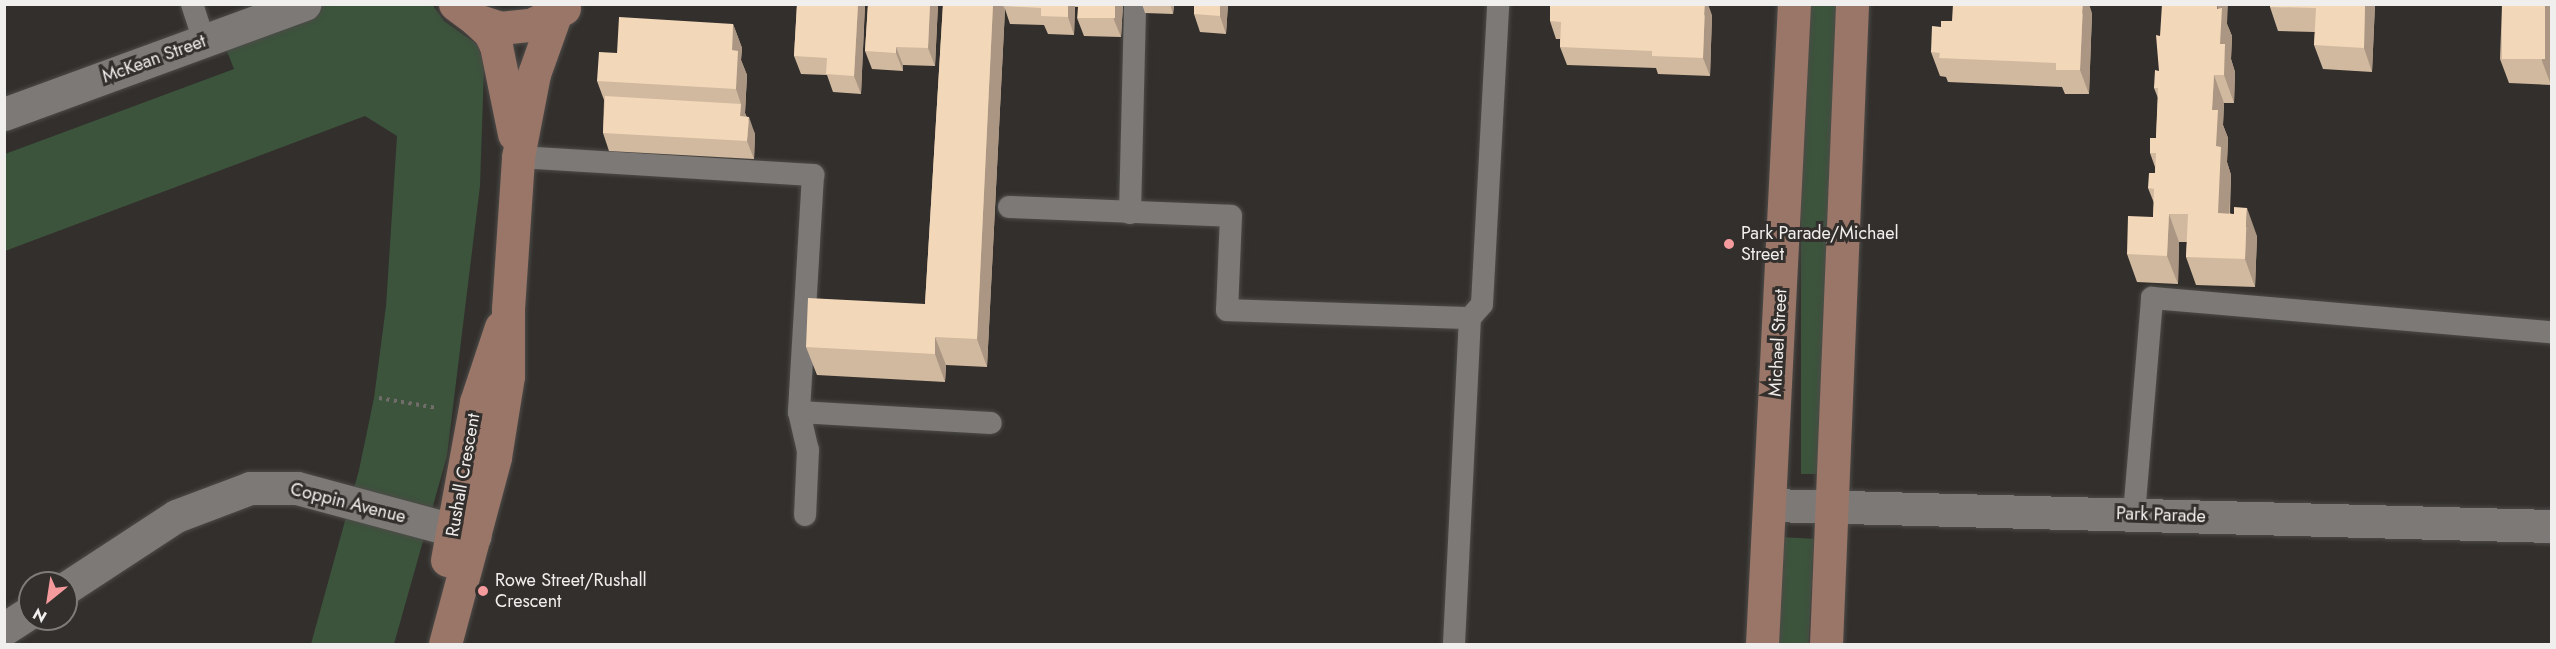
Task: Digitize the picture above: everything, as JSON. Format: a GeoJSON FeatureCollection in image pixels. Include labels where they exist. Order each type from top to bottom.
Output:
{"type":"FeatureCollection","features":[{"type":"Feature","properties":{"kind":"street","name":"McKean Street"},"geometry":{"type":"LineString","coordinates":[[4,114],[304,4]]}},
{"type":"Feature","properties":{"kind":"street","name":"Michael Street"},"geometry":{"type":"LineString","coordinates":[[1762,645],[1771,505],[1794,4]]}},
{"type":"Feature","properties":{"kind":"street"},"geometry":{"type":"LineString","coordinates":[[1826,645],[1852,4]]}},
{"type":"Feature","properties":{"kind":"street"},"geometry":{"type":"LineString","coordinates":[[465,12],[517,28],[561,10]]}},
{"type":"Feature","properties":{"kind":"street","name":"Rushall Crescent"},"geometry":{"type":"LineString","coordinates":[[428,645],[464,533],[495,457],[508,376],[508,309],[518,157],[534,74],[561,10]]}},
{"type":"Feature","properties":{"kind":"street","name":"Rushall Crescent"},"geometry":{"type":"LineString","coordinates":[[465,12],[490,33],[499,53],[518,157]]}},
{"type":"Feature","properties":{"kind":"street","name":"Coppin Avenue"},"geometry":{"type":"LineString","coordinates":[[78,580],[176,516],[250,488],[297,488],[464,533]]}},
{"type":"Feature","properties":{"kind":"street","name":"Park Parade"},"geometry":{"type":"LineString","coordinates":[[1771,505],[2552,526]]}},
{"type":"Feature","properties":{"kind":"street","name":"Rushall Crescent"},"geometry":{"type":"LineString","coordinates":[[445,645],[464,533]]}},
{"type":"Feature","properties":{"kind":"street"},"geometry":{"type":"LineString","coordinates":[[4,629],[18,620]]}},
{"type":"Feature","properties":{"kind":"lane"},"geometry":{"type":"LineString","coordinates":[[192,4],[204,41]]}},
{"type":"Feature","properties":{"kind":"lane"},"geometry":{"type":"LineString","coordinates":[[1131,213],[1135,4]]}},
{"type":"Feature","properties":{"kind":"lane"},"geometry":{"type":"LineString","coordinates":[[1454,645],[1470,318],[1482,304],[1498,4]]}},
{"type":"Feature","properties":{"kind":"lane"},"geometry":{"type":"LineString","coordinates":[[518,157],[813,176],[799,412],[808,450],[805,515]]}},
{"type":"Feature","properties":{"kind":"lane"},"geometry":{"type":"LineString","coordinates":[[1010,207],[1231,216],[1227,310],[1470,318]]}},
{"type":"Feature","properties":{"kind":"lane"},"geometry":{"type":"LineString","coordinates":[[2134,514],[2152,298],[2552,332]]}},
{"type":"Feature","properties":{"kind":"lane"},"geometry":{"type":"LineString","coordinates":[[799,412],[991,423]]}},
{"type":"Feature","properties":{"kind":"path"},"geometry":{"type":"LineString","coordinates":[[379,398],[446,410]]}},
{"type":"Feature","properties":{"kind":"green space"},"geometry":{"type":"Polygon","coordinates":[[[432,4],[444,21],[478,45],[484,68],[480,186],[447,456],[394,644],[311,644],[359,470],[374,398],[386,306],[397,136],[365,116],[5,251],[5,154],[234,69],[223,41],[321,5],[432,4]]]}},
{"type":"Feature","properties":{"kind":"green space"},"geometry":{"type":"Polygon","coordinates":[[[1801,5],[1836,5],[1836,474],[1801,474],[1801,5]]]}},
{"type":"Feature","properties":{"kind":"green space"},"geometry":{"type":"Polygon","coordinates":[[[1779,537],[1814,539],[1808,644],[1773,644],[1779,537]]]}},
{"type":"Feature","properties":{"kind":"building"},"geometry":{"type":"Polygon","coordinates":[[[797,4],[858,4],[854,76],[826,74],[827,58],[794,56],[797,4]]]}},
{"type":"Feature","properties":{"kind":"building"},"geometry":{"type":"Polygon","coordinates":[[[868,4],[930,4],[928,48],[896,47],[896,53],[865,51],[868,4]]]}},
{"type":"Feature","properties":{"kind":"building"},"geometry":{"type":"Polygon","coordinates":[[[943,4],[993,4],[977,339],[935,337],[935,354],[806,347],[808,298],[925,304],[943,4]]]}},
{"type":"Feature","properties":{"kind":"building"},"geometry":{"type":"Polygon","coordinates":[[[1004,4],[1068,4],[1068,17],[1041,16],[1041,8],[1003,6],[1004,4]]]}},
{"type":"Feature","properties":{"kind":"building"},"geometry":{"type":"Polygon","coordinates":[[[1078,4],[1115,4],[1115,18],[1078,18],[1078,4]]]}},
{"type":"Feature","properties":{"kind":"building"},"geometry":{"type":"Polygon","coordinates":[[[1194,4],[1220,4],[1220,16],[1194,14],[1194,4]]]}},
{"type":"Feature","properties":{"kind":"building"},"geometry":{"type":"Polygon","coordinates":[[[1550,4],[1705,4],[1703,58],[1652,56],[1652,51],[1560,47],[1561,22],[1550,21],[1550,4]]]}},
{"type":"Feature","properties":{"kind":"building"},"geometry":{"type":"Polygon","coordinates":[[[1953,4],[2083,4],[2080,70],[2056,70],[2056,63],[1939,58],[1940,53],[1931,52],[1932,26],[1941,27],[1941,21],[1952,21],[1953,4]]]}},
{"type":"Feature","properties":{"kind":"building"},"geometry":{"type":"Polygon","coordinates":[[[2162,4],[2217,4],[2217,9],[2222,8],[2220,44],[2225,44],[2224,75],[2214,75],[2212,110],[2218,110],[2216,146],[2221,147],[2218,213],[2234,214],[2234,207],[2247,208],[2245,259],[2186,257],[2188,214],[2169,214],[2167,256],[2127,254],[2128,216],[2153,217],[2154,189],[2148,188],[2149,173],[2155,173],[2156,153],[2150,153],[2150,138],[2156,138],[2158,88],[2154,88],[2155,70],[2159,71],[2156,35],[2160,36],[2162,4]]]}},
{"type":"Feature","properties":{"kind":"building"},"geometry":{"type":"Polygon","coordinates":[[[2270,4],[2365,4],[2364,48],[2314,45],[2316,8],[2270,7],[2270,4]]]}},
{"type":"Feature","properties":{"kind":"building"},"geometry":{"type":"Polygon","coordinates":[[[2502,4],[2545,4],[2545,59],[2502,59],[2502,4]]]}},
{"type":"Feature","properties":{"kind":"building"},"geometry":{"type":"Polygon","coordinates":[[[619,17],[733,24],[732,50],[738,51],[736,89],[597,81],[599,52],[617,53],[619,17]]]}},
{"type":"Feature","properties":{"kind":"building"},"geometry":{"type":"Polygon","coordinates":[[[605,96],[741,104],[740,116],[749,117],[747,141],[603,133],[605,96]]]}},
{"type":"Feature","properties":{"kind":"place","name":"Park Parade/Michael Street"},"geometry":{"type":"Point","coordinates":[1729,244]}},
{"type":"Feature","properties":{"kind":"place","name":"Rowe Street/Rushall Crescent"},"geometry":{"type":"Point","coordinates":[483,591]}}]}
